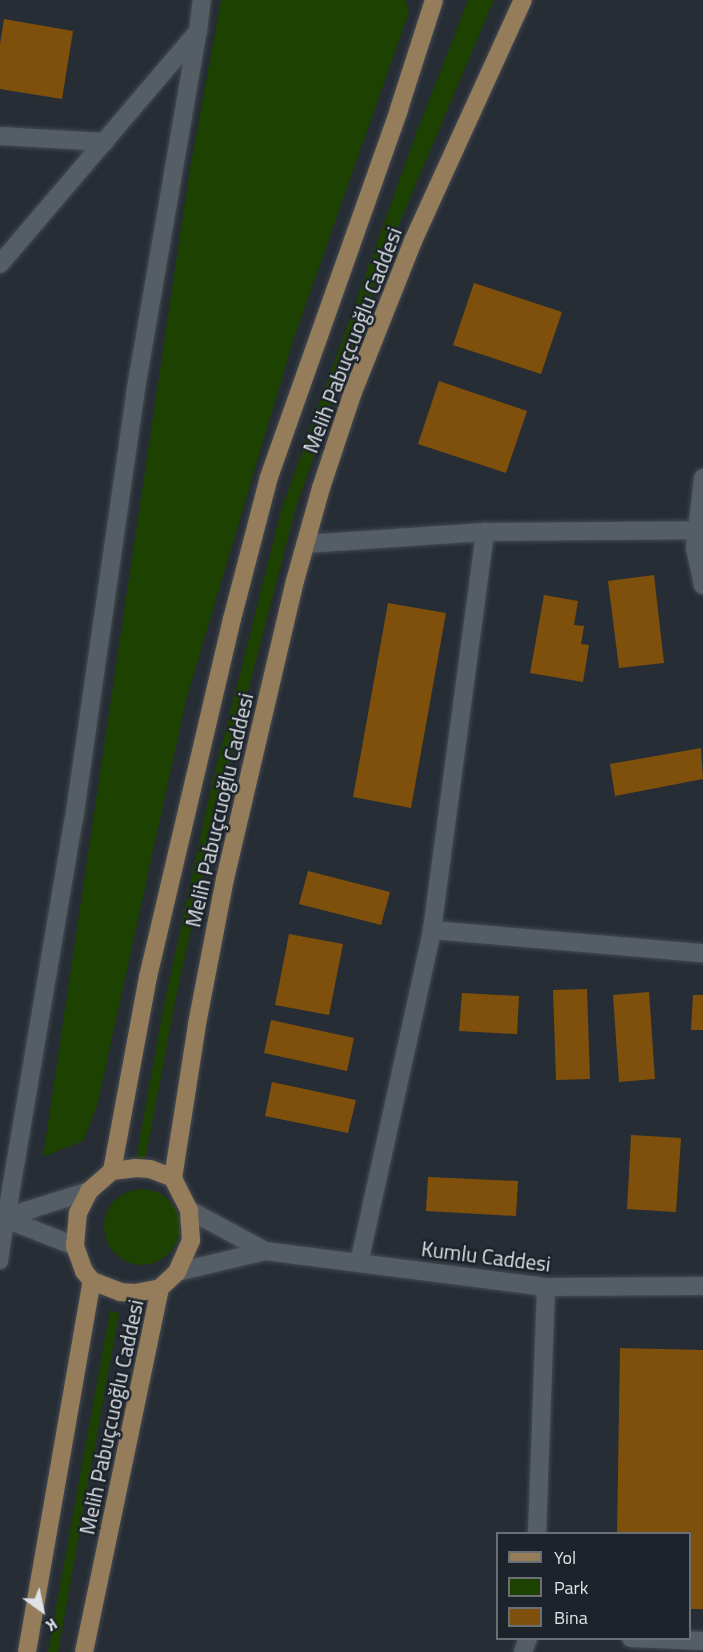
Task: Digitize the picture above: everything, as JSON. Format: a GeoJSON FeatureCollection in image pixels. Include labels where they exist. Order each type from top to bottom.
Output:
{"type":"FeatureCollection","features":[{"type":"Feature","properties":{"kind":"main road","name":"Melih Pabuçcuoğlu Caddesi"},"geometry":{"type":"LineString","coordinates":[[112,1171],[148,977],[231,619],[269,477],[385,152],[434,0]]}},
{"type":"Feature","properties":{"kind":"main road","name":"Melih Pabuçcuoğlu Caddesi"},"geometry":{"type":"LineString","coordinates":[[84,1652],[160,1288],[177,1272],[191,1240],[189,1210],[173,1178],[197,1024],[225,879],[305,544],[353,392],[413,241],[523,0]]}},
{"type":"Feature","properties":{"kind":"main road"},"geometry":{"type":"LineString","coordinates":[[160,1288],[135,1293],[120,1292],[92,1281],[84,1271],[75,1246],[78,1213],[89,1191],[112,1171],[150,1169],[173,1178]]}},
{"type":"Feature","properties":{"kind":"main road","name":"Melih Pabuçcuoğlu Caddesi"},"geometry":{"type":"LineString","coordinates":[[27,1652],[92,1281]]}},
{"type":"Feature","properties":{"kind":"street"},"geometry":{"type":"LineString","coordinates":[[3,1219],[74,819],[135,394],[202,0]]}},
{"type":"Feature","properties":{"kind":"street"},"geometry":{"type":"LineString","coordinates":[[0,264],[198,31]]}},
{"type":"Feature","properties":{"kind":"street"},"geometry":{"type":"LineString","coordinates":[[0,136],[105,142]]}},
{"type":"Feature","properties":{"kind":"street"},"geometry":{"type":"LineString","coordinates":[[703,478],[695,548],[703,585]]}},
{"type":"Feature","properties":{"kind":"street"},"geometry":{"type":"LineString","coordinates":[[305,544],[485,532],[697,530]]}},
{"type":"Feature","properties":{"kind":"street"},"geometry":{"type":"LineString","coordinates":[[359,1263],[432,930],[485,532]]}},
{"type":"Feature","properties":{"kind":"street"},"geometry":{"type":"LineString","coordinates":[[432,930],[703,953]]}},
{"type":"Feature","properties":{"kind":"street"},"geometry":{"type":"LineString","coordinates":[[3,1219],[89,1191]]}},
{"type":"Feature","properties":{"kind":"street"},"geometry":{"type":"LineString","coordinates":[[189,1210],[266,1251]]}},
{"type":"Feature","properties":{"kind":"street"},"geometry":{"type":"LineString","coordinates":[[3,1219],[75,1246]]}},
{"type":"Feature","properties":{"kind":"street"},"geometry":{"type":"LineString","coordinates":[[177,1272],[266,1251]]}},
{"type":"Feature","properties":{"kind":"street","name":"Kumlu Caddesi"},"geometry":{"type":"LineString","coordinates":[[266,1251],[546,1287],[703,1286]]}},
{"type":"Feature","properties":{"kind":"street"},"geometry":{"type":"LineString","coordinates":[[537,1532],[546,1287]]}},
{"type":"Feature","properties":{"kind":"street"},"geometry":{"type":"LineString","coordinates":[[679,1640],[703,1641]]}},
{"type":"Feature","properties":{"kind":"lane"},"geometry":{"type":"LineString","coordinates":[[0,1261],[3,1219]]}},
{"type":"Feature","properties":{"kind":"green space"},"geometry":{"type":"Polygon","coordinates":[[[221,0],[406,0],[409,12],[293,341],[187,697],[97,1106],[83,1141],[43,1157],[190,168],[221,0]]]}},
{"type":"Feature","properties":{"kind":"green space"},"geometry":{"type":"Polygon","coordinates":[[[468,0],[494,0],[385,257],[296,507],[223,787],[176,997],[145,1161],[136,1159],[164,1005],[211,788],[281,511],[417,131],[468,0]]]}},
{"type":"Feature","properties":{"kind":"green space"},"geometry":{"type":"Polygon","coordinates":[[[142,1189],[157,1192],[169,1200],[177,1212],[180,1227],[177,1242],[169,1254],[157,1262],[142,1265],[127,1262],[115,1254],[107,1242],[104,1227],[107,1212],[115,1200],[127,1192],[142,1189]]]}},
{"type":"Feature","properties":{"kind":"green space"},"geometry":{"type":"Polygon","coordinates":[[[110,1311],[119,1313],[58,1652],[48,1652],[110,1311]]]}},
{"type":"Feature","properties":{"kind":"building"},"geometry":{"type":"Polygon","coordinates":[[[4,19],[73,31],[62,99],[0,89],[0,44],[4,19]]]}},
{"type":"Feature","properties":{"kind":"building"},"geometry":{"type":"Polygon","coordinates":[[[474,283],[562,312],[541,374],[453,345],[474,283]]]}},
{"type":"Feature","properties":{"kind":"building"},"geometry":{"type":"Polygon","coordinates":[[[439,381],[527,411],[506,473],[418,444],[439,381]]]}},
{"type":"Feature","properties":{"kind":"building"},"geometry":{"type":"Polygon","coordinates":[[[654,575],[664,663],[619,668],[608,581],[654,575]]]}},
{"type":"Feature","properties":{"kind":"building"},"geometry":{"type":"Polygon","coordinates":[[[544,595],[578,601],[574,625],[584,626],[581,644],[589,645],[583,682],[530,673],[544,595]]]}},
{"type":"Feature","properties":{"kind":"building"},"geometry":{"type":"Polygon","coordinates":[[[388,603],[446,613],[411,808],[353,797],[388,603]]]}},
{"type":"Feature","properties":{"kind":"building"},"geometry":{"type":"Polygon","coordinates":[[[701,748],[703,779],[615,796],[610,764],[701,748]]]}},
{"type":"Feature","properties":{"kind":"building"},"geometry":{"type":"Polygon","coordinates":[[[308,871],[390,892],[381,925],[299,904],[308,871]]]}},
{"type":"Feature","properties":{"kind":"building"},"geometry":{"type":"Polygon","coordinates":[[[289,934],[343,944],[329,1015],[275,1005],[289,934]]]}},
{"type":"Feature","properties":{"kind":"building"},"geometry":{"type":"Polygon","coordinates":[[[587,989],[590,1079],[556,1080],[553,990],[587,989]]]}},
{"type":"Feature","properties":{"kind":"building"},"geometry":{"type":"Polygon","coordinates":[[[649,992],[655,1079],[619,1082],[613,995],[649,992]]]}},
{"type":"Feature","properties":{"kind":"building"},"geometry":{"type":"Polygon","coordinates":[[[462,993],[519,996],[517,1034],[459,1031],[462,993]]]}},
{"type":"Feature","properties":{"kind":"building"},"geometry":{"type":"Polygon","coordinates":[[[693,995],[703,995],[703,1030],[691,1030],[693,995]]]}},
{"type":"Feature","properties":{"kind":"building"},"geometry":{"type":"Polygon","coordinates":[[[271,1020],[354,1038],[347,1071],[264,1053],[271,1020]]]}},
{"type":"Feature","properties":{"kind":"building"},"geometry":{"type":"Polygon","coordinates":[[[272,1082],[356,1100],[348,1133],[265,1116],[272,1082]]]}},
{"type":"Feature","properties":{"kind":"building"},"geometry":{"type":"Polygon","coordinates":[[[631,1135],[681,1138],[676,1212],[627,1209],[631,1135]]]}},
{"type":"Feature","properties":{"kind":"building"},"geometry":{"type":"Polygon","coordinates":[[[428,1177],[518,1181],[516,1216],[426,1211],[428,1177]]]}},
{"type":"Feature","properties":{"kind":"building"},"geometry":{"type":"Polygon","coordinates":[[[620,1348],[703,1350],[703,1609],[691,1609],[691,1532],[617,1532],[620,1348]]]}}]}
